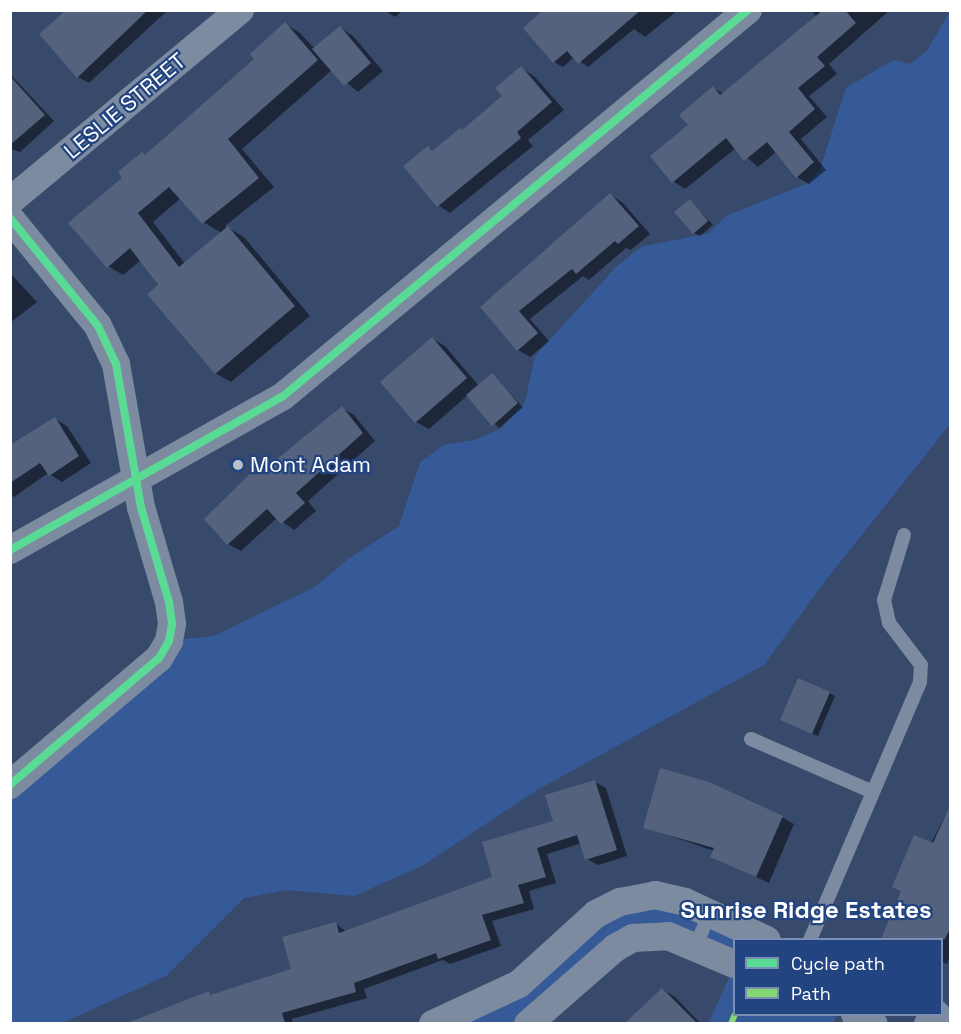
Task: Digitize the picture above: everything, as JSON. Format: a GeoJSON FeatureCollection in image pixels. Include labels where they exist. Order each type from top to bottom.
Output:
{"type":"FeatureCollection","features":[{"type":"Feature","properties":{"kind":"street","name":"LESLIE STREET"},"geometry":{"type":"LineString","coordinates":[[10,201],[240,10]]}},
{"type":"Feature","properties":{"kind":"street"},"geometry":{"type":"LineString","coordinates":[[10,549],[134,478],[244,422],[329,362],[748,10]]}},
{"type":"Feature","properties":{"kind":"street"},"geometry":{"type":"LineString","coordinates":[[10,218],[98,326],[108,344],[126,408],[134,478],[149,545],[170,602],[169,641],[159,658],[10,785]]}},
{"type":"Feature","properties":{"kind":"street"},"geometry":{"type":"LineString","coordinates":[[433,1023],[519,984],[596,914],[620,902],[656,895],[710,914],[765,938]]}},
{"type":"Feature","properties":{"kind":"street"},"geometry":{"type":"LineString","coordinates":[[528,1023],[615,948],[633,938],[668,936],[733,963]]}},
{"type":"Feature","properties":{"kind":"street"},"geometry":{"type":"LineString","coordinates":[[859,1016],[874,1023]]}},
{"type":"Feature","properties":{"kind":"lane"},"geometry":{"type":"LineString","coordinates":[[810,938],[920,682],[921,665],[889,623],[884,600],[904,535]]}},
{"type":"Feature","properties":{"kind":"lane"},"geometry":{"type":"LineString","coordinates":[[751,739],[873,792]]}},
{"type":"Feature","properties":{"kind":"lane"},"geometry":{"type":"LineString","coordinates":[[696,947],[710,914]]}},
{"type":"Feature","properties":{"kind":"shaded area"},"geometry":{"type":"Polygon","coordinates":[[[950,11],[950,424],[826,580],[764,665],[537,790],[422,866],[354,896],[287,890],[244,898],[166,976],[62,1023],[11,1023],[10,783],[167,641],[214,636],[315,587],[348,559],[399,526],[420,463],[443,445],[474,440],[502,428],[525,402],[535,356],[617,266],[641,247],[709,233],[726,216],[808,183],[820,169],[846,88],[893,60],[910,64],[927,51],[950,11]]]}},
{"type":"Feature","properties":{"kind":"shaded area"},"geometry":{"type":"Polygon","coordinates":[[[654,893],[733,939],[733,966],[645,936],[530,1023],[428,1024],[654,893]]]}},
{"type":"Feature","properties":{"kind":"shaded area"},"geometry":{"type":"Polygon","coordinates":[[[733,969],[733,1016],[836,1016],[833,1023],[708,1024],[733,969]]]}},
{"type":"Feature","properties":{"kind":"building"},"geometry":{"type":"Polygon","coordinates":[[[66,10],[148,10],[77,78],[39,34],[66,10]]]}},
{"type":"Feature","properties":{"kind":"building"},"geometry":{"type":"Polygon","coordinates":[[[543,10],[641,10],[578,64],[567,51],[553,63],[523,28],[543,10]]]}},
{"type":"Feature","properties":{"kind":"building"},"geometry":{"type":"Polygon","coordinates":[[[823,10],[845,10],[856,23],[817,57],[825,66],[798,88],[815,109],[789,132],[814,162],[796,178],[767,142],[744,161],[726,138],[672,183],[650,156],[688,125],[679,115],[713,86],[720,95],[823,10]]]}},
{"type":"Feature","properties":{"kind":"building"},"geometry":{"type":"Polygon","coordinates":[[[285,22],[318,60],[228,139],[259,178],[202,224],[169,187],[138,213],[179,267],[228,226],[295,306],[215,374],[147,294],[158,285],[130,248],[107,268],[68,223],[122,178],[118,172],[142,152],[145,155],[254,59],[250,54],[285,22]]]}},
{"type":"Feature","properties":{"kind":"building"},"geometry":{"type":"Polygon","coordinates":[[[340,26],[371,63],[344,86],[312,49],[340,26]]]}},
{"type":"Feature","properties":{"kind":"building"},"geometry":{"type":"Polygon","coordinates":[[[521,66],[552,102],[517,132],[521,138],[437,207],[403,166],[428,146],[432,151],[460,128],[462,130],[502,96],[495,88],[521,66]]]}},
{"type":"Feature","properties":{"kind":"building"},"geometry":{"type":"Polygon","coordinates":[[[10,76],[45,115],[10,145],[10,76]]]}},
{"type":"Feature","properties":{"kind":"building"},"geometry":{"type":"Polygon","coordinates":[[[610,193],[639,226],[618,244],[615,241],[576,274],[572,269],[519,311],[538,333],[517,351],[480,307],[610,193]]]}},
{"type":"Feature","properties":{"kind":"building"},"geometry":{"type":"Polygon","coordinates":[[[690,199],[708,221],[693,234],[674,212],[690,199]]]}},
{"type":"Feature","properties":{"kind":"building"},"geometry":{"type":"Polygon","coordinates":[[[432,337],[467,378],[415,423],[380,382],[432,337]]]}},
{"type":"Feature","properties":{"kind":"building"},"geometry":{"type":"Polygon","coordinates":[[[492,373],[518,403],[492,426],[466,395],[492,373]]]}},
{"type":"Feature","properties":{"kind":"building"},"geometry":{"type":"Polygon","coordinates":[[[342,406],[363,433],[296,493],[305,503],[281,524],[267,509],[227,545],[204,519],[266,458],[271,464],[342,406]]]}},
{"type":"Feature","properties":{"kind":"building"},"geometry":{"type":"Polygon","coordinates":[[[55,417],[79,456],[49,476],[40,463],[10,483],[10,445],[55,417]]]}},
{"type":"Feature","properties":{"kind":"building"},"geometry":{"type":"Polygon","coordinates":[[[798,678],[830,692],[812,734],[780,720],[798,678]]]}},
{"type":"Feature","properties":{"kind":"building"},"geometry":{"type":"Polygon","coordinates":[[[660,768],[709,782],[783,816],[756,877],[710,857],[714,848],[643,828],[660,768]]]}},
{"type":"Feature","properties":{"kind":"building"},"geometry":{"type":"Polygon","coordinates":[[[595,780],[617,850],[585,860],[577,835],[537,848],[546,877],[518,885],[524,903],[482,915],[491,940],[438,959],[436,953],[354,983],[356,992],[282,1013],[285,1023],[127,1023],[209,991],[210,995],[291,969],[282,937],[336,922],[339,933],[492,877],[482,842],[553,821],[545,795],[595,780]]]}},
{"type":"Feature","properties":{"kind":"building"},"geometry":{"type":"Polygon","coordinates":[[[951,803],[951,926],[945,939],[881,938],[901,891],[892,887],[914,835],[933,843],[951,803]]]}},
{"type":"Feature","properties":{"kind":"building"},"geometry":{"type":"Polygon","coordinates":[[[662,988],[697,1023],[625,1023],[662,988]]]}},
{"type":"Feature","properties":{"kind":"marked path"},"geometry":{"type":"LineString","coordinates":[[731,1024],[734,1016]]}},
{"type":"Feature","properties":{"kind":"cycle path"},"geometry":{"type":"LineString","coordinates":[[10,550],[282,397],[748,10]]}},
{"type":"Feature","properties":{"kind":"cycle path"},"geometry":{"type":"LineString","coordinates":[[10,218],[98,326],[116,364],[141,507],[169,602],[172,624],[169,641],[159,658],[10,785]]}},
{"type":"Feature","properties":{"kind":"place","name":"Mont Adam"},"geometry":{"type":"Point","coordinates":[238,465]}},
{"type":"Feature","properties":{"kind":"district","name":"Sunrise Ridge Estates"},"geometry":{"type":"Point","coordinates":[806,910]}}]}
